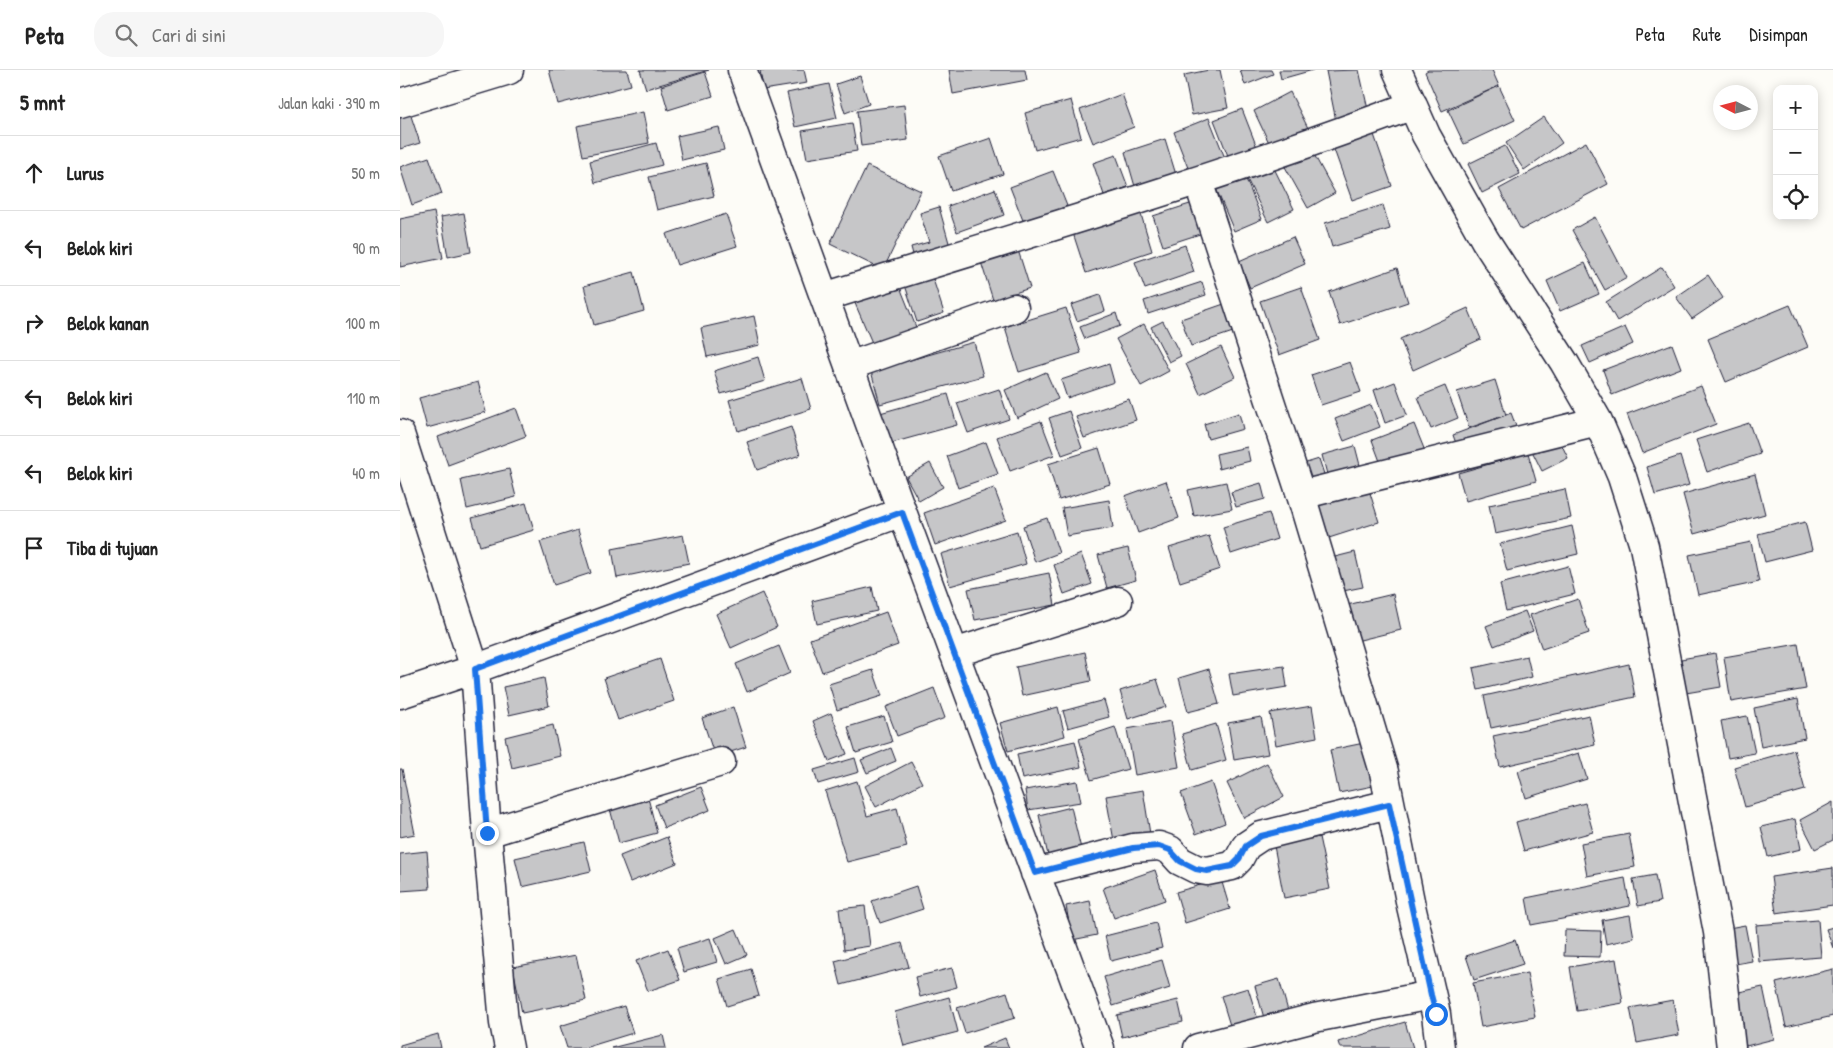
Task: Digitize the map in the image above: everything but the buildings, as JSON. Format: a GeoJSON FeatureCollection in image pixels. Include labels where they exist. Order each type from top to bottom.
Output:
{"type":"FeatureCollection","features":[{"type":"Feature","properties":{"kind":"street"},"geometry":{"type":"LineString","coordinates":[[400,103],[509,70]]}},
{"type":"Feature","properties":{"kind":"street"},"geometry":{"type":"LineString","coordinates":[[742,70],[902,512],[1100,1048]]}},
{"type":"Feature","properties":{"kind":"street"},"geometry":{"type":"LineString","coordinates":[[1397,70],[1426,135],[1485,240],[1564,362],[1598,421],[1622,477],[1644,546],[1718,932],[1731,1048]]}},
{"type":"Feature","properties":{"kind":"street"},"geometry":{"type":"LineString","coordinates":[[824,297],[1198,181],[1308,144],[1413,105]]}},
{"type":"Feature","properties":{"kind":"street"},"geometry":{"type":"LineString","coordinates":[[1198,181],[1301,495],[1384,772],[1389,804],[1436,1014],[1440,1048]]}},
{"type":"Feature","properties":{"kind":"street"},"geometry":{"type":"LineString","coordinates":[[849,366],[1014,308]]}},
{"type":"Feature","properties":{"kind":"street"},"geometry":{"type":"LineString","coordinates":[[1301,495],[1598,421]]}},
{"type":"Feature","properties":{"kind":"street"},"geometry":{"type":"LineString","coordinates":[[400,434],[475,669],[504,1023],[509,1048]]}},
{"type":"Feature","properties":{"kind":"street"},"geometry":{"type":"LineString","coordinates":[[400,694],[475,669],[902,512]]}},
{"type":"Feature","properties":{"kind":"street"},"geometry":{"type":"LineString","coordinates":[[954,653],[1118,601]]}},
{"type":"Feature","properties":{"kind":"street"},"geometry":{"type":"LineString","coordinates":[[487,833],[721,762]]}},
{"type":"Feature","properties":{"kind":"street"},"geometry":{"type":"LineString","coordinates":[[1035,873],[1133,848],[1159,846],[1170,850],[1180,861],[1202,870],[1232,866],[1239,859],[1246,846],[1261,836],[1389,804]]}},
{"type":"Feature","properties":{"kind":"street"},"geometry":{"type":"LineString","coordinates":[[1198,1048],[1314,1018],[1431,995]]}},
{"type":"Feature","properties":{"kind":"route"},"geometry":{"type":"LineString","coordinates":[[487,833],[475,669],[902,512],[1035,873],[1133,848],[1159,846],[1170,850],[1180,861],[1196,869],[1207,871],[1232,866],[1239,859],[1246,846],[1261,836],[1389,804],[1436,1014]]}}]}
